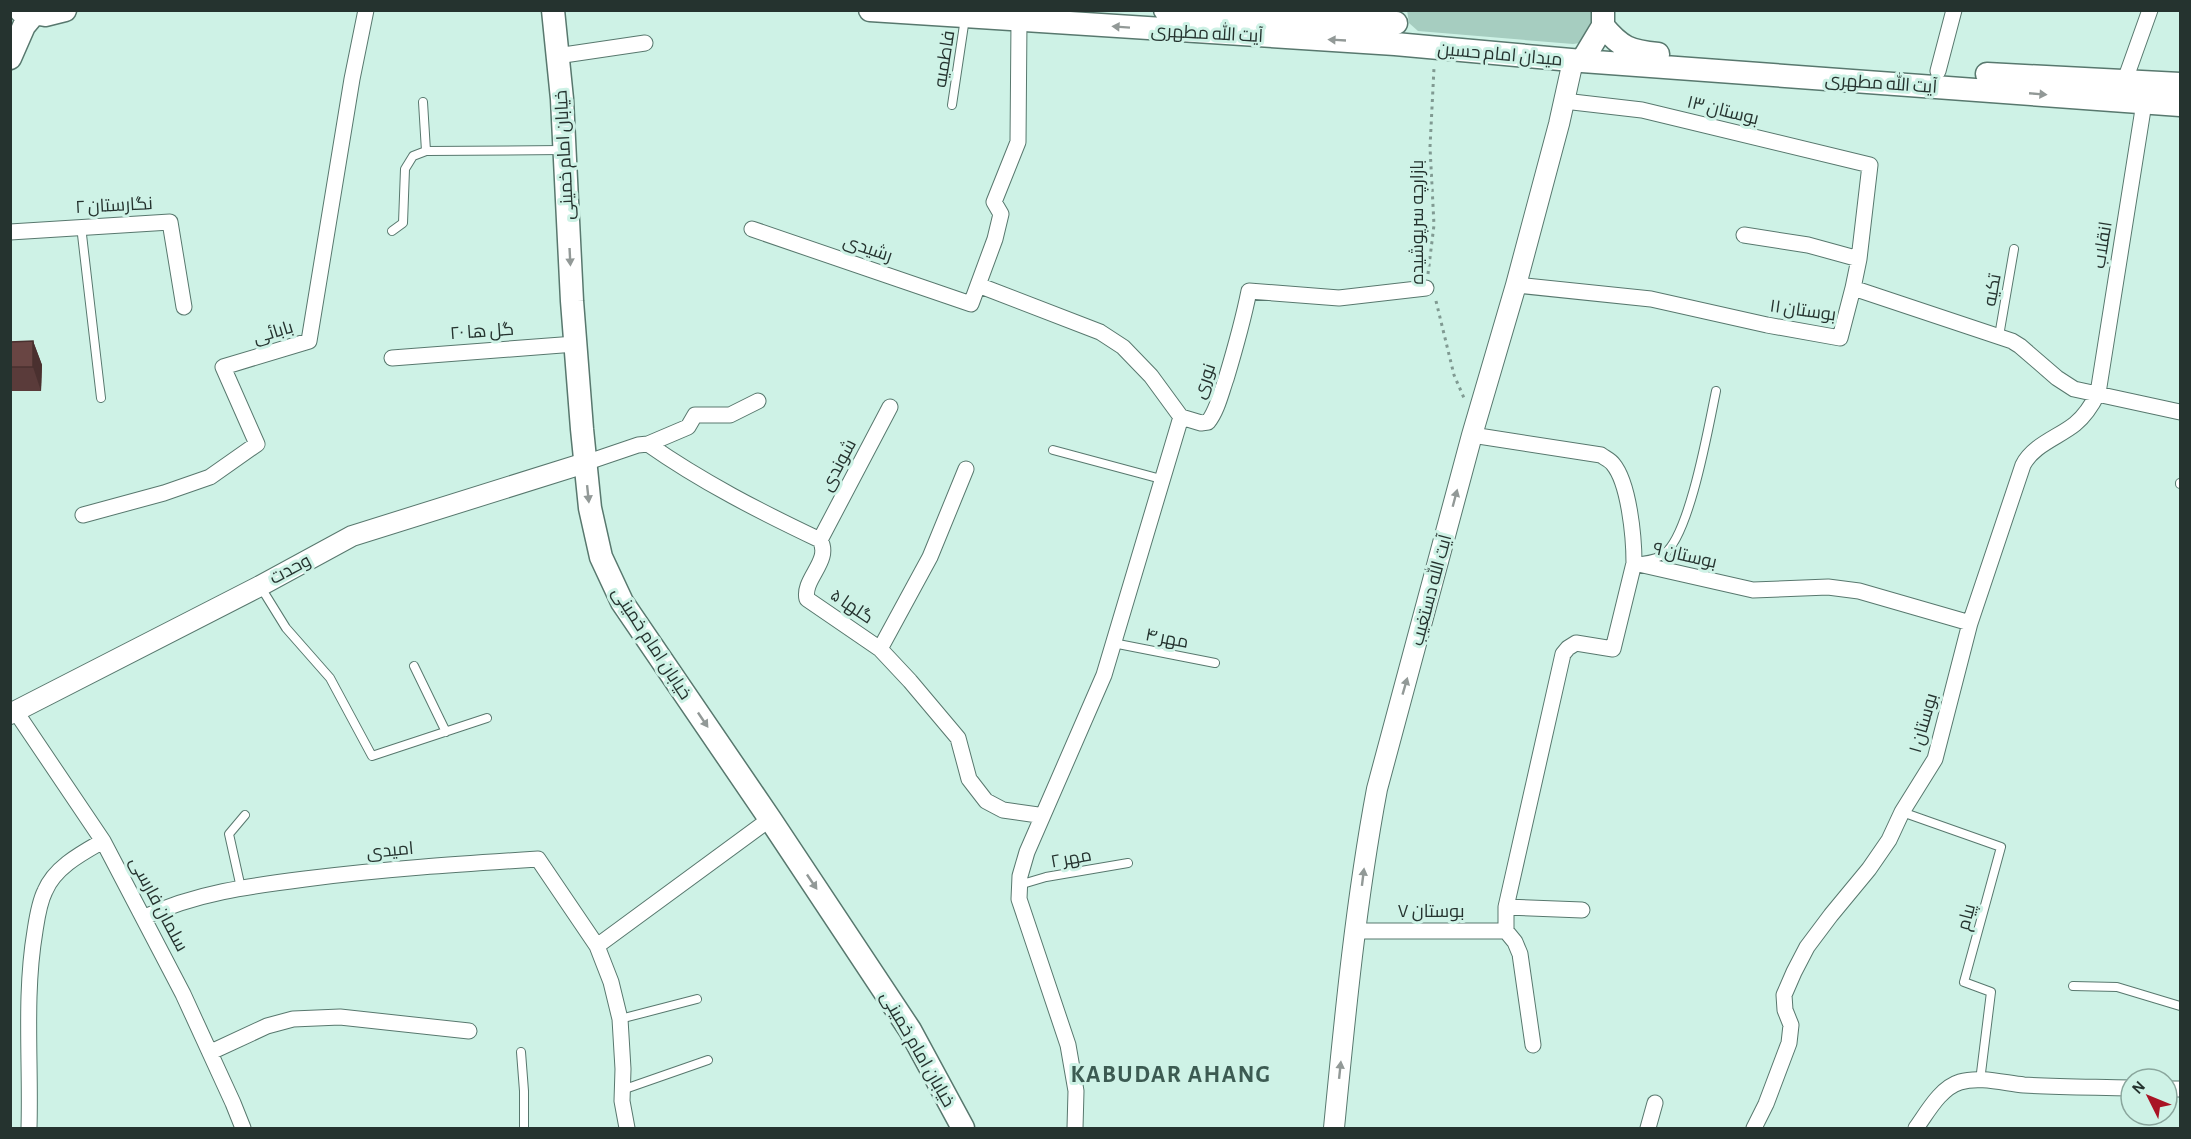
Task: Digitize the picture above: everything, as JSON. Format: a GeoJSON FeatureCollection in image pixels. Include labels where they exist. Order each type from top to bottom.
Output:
{"type":"FeatureCollection","features":[{"type":"Feature","properties":{"kind":"main road"},"geometry":{"type":"LineString","coordinates":[[10,58],[24,26],[27,12],[45,15],[65,10]]}},
{"type":"Feature","properties":{"kind":"main road","name":"خیابان امام خمینی"},"geometry":{"type":"LineString","coordinates":[[553,10],[585,463],[590,508],[601,557],[622,602],[910,1030],[963,1128]]}},
{"type":"Feature","properties":{"kind":"main road","name":"آیت الله مطهری"},"geometry":{"type":"LineString","coordinates":[[870,10],[965,14],[1019,21],[1396,26]]}},
{"type":"Feature","properties":{"kind":"main road","name":"آیت الله مطهری"},"geometry":{"type":"LineString","coordinates":[[1019,21],[1056,10]]}},
{"type":"Feature","properties":{"kind":"main road","name":"آیت الله مطهری"},"geometry":{"type":"LineString","coordinates":[[1165,10],[1396,26]]}},
{"type":"Feature","properties":{"kind":"main road","name":"آیت الله مطهری"},"geometry":{"type":"LineString","coordinates":[[1603,18],[1621,45],[1630,50],[1643,52],[2043,78],[2181,84]]}},
{"type":"Feature","properties":{"kind":"main road","name":"میدان امام حسین"},"geometry":{"type":"LineString","coordinates":[[1396,26],[1435,48],[1578,61],[1603,18]]}},
{"type":"Feature","properties":{"kind":"main road","name":"آیت الله مطهری"},"geometry":{"type":"LineString","coordinates":[[1578,61],[2181,105]]}},
{"type":"Feature","properties":{"kind":"street","name":"بابائی"},"geometry":{"type":"LineString","coordinates":[[83,514],[164,493],[210,477],[257,444],[224,367],[309,341],[352,79],[366,10]]}},
{"type":"Feature","properties":{"kind":"street"},"geometry":{"type":"LineString","coordinates":[[1938,71],[1954,10]]}},
{"type":"Feature","properties":{"kind":"street"},"geometry":{"type":"LineString","coordinates":[[2125,80],[2150,10]]}},
{"type":"Feature","properties":{"kind":"street"},"geometry":{"type":"LineString","coordinates":[[978,285],[995,239],[1001,214],[994,202],[1018,142],[1019,21]]}},
{"type":"Feature","properties":{"kind":"street"},"geometry":{"type":"LineString","coordinates":[[557,56],[645,44]]}},
{"type":"Feature","properties":{"kind":"street","name":"آیت الله دستغیب"},"geometry":{"type":"LineString","coordinates":[[1334,1128],[1356,931],[1377,789],[1473,429],[1516,285],[1564,101],[1578,61]]}},
{"type":"Feature","properties":{"kind":"street","name":"بوستان ۱۳"},"geometry":{"type":"LineString","coordinates":[[1564,101],[1642,110],[1870,165],[1859,259]]}},
{"type":"Feature","properties":{"kind":"street","name":"انقلاب"},"geometry":{"type":"LineString","coordinates":[[2098,393],[2144,103]]}},
{"type":"Feature","properties":{"kind":"street","name":"نگارستان ۲"},"geometry":{"type":"LineString","coordinates":[[10,232],[170,222],[184,307]]}},
{"type":"Feature","properties":{"kind":"street","name":"رشیدی"},"geometry":{"type":"LineString","coordinates":[[752,229],[971,304],[978,285]]}},
{"type":"Feature","properties":{"kind":"street"},"geometry":{"type":"LineString","coordinates":[[1744,235],[1808,245],[1859,259],[1853,288]]}},
{"type":"Feature","properties":{"kind":"street","name":"نوری"},"geometry":{"type":"LineString","coordinates":[[978,285],[1100,332],[1123,347],[1151,376],[1180,417],[1201,423],[1208,422],[1211,418],[1220,396],[1240,334],[1250,291],[1339,298],[1426,288]]}},
{"type":"Feature","properties":{"kind":"street","name":"بوستان ۱۱"},"geometry":{"type":"LineString","coordinates":[[1516,285],[1651,299],[1767,325],[1840,338],[1853,288],[1999,336],[2020,346],[2057,378],[2074,389],[2181,412]]}},
{"type":"Feature","properties":{"kind":"street","name":"گل ها ۲۰"},"geometry":{"type":"LineString","coordinates":[[392,358],[575,344]]}},
{"type":"Feature","properties":{"kind":"street","name":"بوستان ۱"},"geometry":{"type":"LineString","coordinates":[[1754,1128],[1766,1104],[1789,1043],[1791,1025],[1785,1010],[1785,995],[1794,972],[1807,947],[1889,840],[1902,812],[1935,759],[1970,622],[2000,528],[2026,459],[2077,423],[2090,408],[2098,393]]}},
{"type":"Feature","properties":{"kind":"street"},"geometry":{"type":"LineString","coordinates":[[585,463],[638,445],[648,444],[688,427],[695,415],[730,416],[758,401]]}},
{"type":"Feature","properties":{"kind":"street","name":"شوندی"},"geometry":{"type":"LineString","coordinates":[[820,540],[890,407]]}},
{"type":"Feature","properties":{"kind":"street"},"geometry":{"type":"LineString","coordinates":[[1076,1128],[1076,1091],[1068,1045],[1018,899],[1019,885],[1027,852],[1104,675],[1180,417]]}},
{"type":"Feature","properties":{"kind":"street","name":"بوستان ۹"},"geometry":{"type":"LineString","coordinates":[[1473,429],[1601,455],[1611,462],[1617,471],[1626,497],[1634,563],[1753,590],[1828,587],[1859,591],[1970,622]]}},
{"type":"Feature","properties":{"kind":"street"},"geometry":{"type":"LineString","coordinates":[[648,444],[727,492],[820,540]]}},
{"type":"Feature","properties":{"kind":"street","name":"وحدت"},"geometry":{"type":"LineString","coordinates":[[13,713],[352,536],[585,463]]}},
{"type":"Feature","properties":{"kind":"street"},"geometry":{"type":"LineString","coordinates":[[880,649],[930,557],[966,469]]}},
{"type":"Feature","properties":{"kind":"street","name":"گلها ۵"},"geometry":{"type":"LineString","coordinates":[[820,540],[824,547],[822,557],[805,593],[807,599],[880,649],[910,681],[958,738],[966,773],[975,790],[986,801],[1003,810],[1038,815],[1040,821]]}},
{"type":"Feature","properties":{"kind":"street"},"geometry":{"type":"LineString","coordinates":[[1533,1045],[1520,954],[1515,942],[1506,931],[1506,907],[1563,654],[1576,643],[1613,649],[1634,563]]}},
{"type":"Feature","properties":{"kind":"street","name":"سلمان فارسی"},"geometry":{"type":"LineString","coordinates":[[13,713],[104,841],[145,917],[211,1052],[243,1128]]}},
{"type":"Feature","properties":{"kind":"street"},"geometry":{"type":"LineString","coordinates":[[627,1128],[622,1101],[620,1019],[611,982],[597,946],[770,819]]}},
{"type":"Feature","properties":{"kind":"street"},"geometry":{"type":"LineString","coordinates":[[28,1128],[29,966],[38,912],[45,890],[55,875],[69,861],[104,841]]}},
{"type":"Feature","properties":{"kind":"street","name":"امیدی"},"geometry":{"type":"LineString","coordinates":[[145,917],[183,901],[242,888],[366,871],[538,859],[597,946]]}},
{"type":"Feature","properties":{"kind":"street"},"geometry":{"type":"LineString","coordinates":[[1506,907],[1582,910]]}},
{"type":"Feature","properties":{"kind":"street","name":"بوستان ۷"},"geometry":{"type":"LineString","coordinates":[[1356,931],[1506,931]]}},
{"type":"Feature","properties":{"kind":"street"},"geometry":{"type":"LineString","coordinates":[[211,1052],[267,1026],[292,1019],[340,1017],[469,1031]]}},
{"type":"Feature","properties":{"kind":"street"},"geometry":{"type":"LineString","coordinates":[[1916,1128],[1947,1089],[1959,1082],[2119,1088]]}},
{"type":"Feature","properties":{"kind":"street"},"geometry":{"type":"LineString","coordinates":[[1648,1128],[1655,1103]]}},
{"type":"Feature","properties":{"kind":"lane","name":"فاطمیه"},"geometry":{"type":"LineString","coordinates":[[952,105],[965,14]]}},
{"type":"Feature","properties":{"kind":"lane"},"geometry":{"type":"LineString","coordinates":[[423,102],[426,151]]}},
{"type":"Feature","properties":{"kind":"lane"},"geometry":{"type":"LineString","coordinates":[[392,231],[403,223],[405,169],[413,156],[426,151],[564,150]]}},
{"type":"Feature","properties":{"kind":"lane"},"geometry":{"type":"LineString","coordinates":[[81,226],[102,398]]}},
{"type":"Feature","properties":{"kind":"lane","name":"تکیه"},"geometry":{"type":"LineString","coordinates":[[1999,336],[2014,249]]}},
{"type":"Feature","properties":{"kind":"lane"},"geometry":{"type":"LineString","coordinates":[[1634,563],[1665,554],[1679,531],[1693,492],[1716,390]]}},
{"type":"Feature","properties":{"kind":"lane"},"geometry":{"type":"LineString","coordinates":[[1053,450],[1161,479]]}},
{"type":"Feature","properties":{"kind":"lane"},"geometry":{"type":"LineString","coordinates":[[260,586],[286,628],[330,678],[372,756],[487,718]]}},
{"type":"Feature","properties":{"kind":"lane","name":"مهر ۴"},"geometry":{"type":"LineString","coordinates":[[1113,643],[1215,663]]}},
{"type":"Feature","properties":{"kind":"lane"},"geometry":{"type":"LineString","coordinates":[[414,666],[446,732]]}},
{"type":"Feature","properties":{"kind":"lane","name":"پیام"},"geometry":{"type":"LineString","coordinates":[[1902,812],[2001,847],[1964,982],[1991,992],[1980,1081]]}},
{"type":"Feature","properties":{"kind":"lane"},"geometry":{"type":"LineString","coordinates":[[242,888],[229,834],[245,815]]}},
{"type":"Feature","properties":{"kind":"lane","name":"مهر ۲"},"geometry":{"type":"LineString","coordinates":[[1019,885],[1046,877],[1128,863]]}},
{"type":"Feature","properties":{"kind":"lane"},"geometry":{"type":"LineString","coordinates":[[2073,986],[2116,987],[2181,1006]]}},
{"type":"Feature","properties":{"kind":"lane"},"geometry":{"type":"LineString","coordinates":[[620,1019],[697,999]]}},
{"type":"Feature","properties":{"kind":"lane"},"geometry":{"type":"LineString","coordinates":[[521,1052],[524,1128]]}},
{"type":"Feature","properties":{"kind":"lane"},"geometry":{"type":"LineString","coordinates":[[622,1090],[708,1060]]}},
{"type":"Feature","properties":{"kind":"path","name":"بازارچه سرپوشیده"},"geometry":{"type":"LineString","coordinates":[[1435,48],[1430,147],[1434,225],[1426,288],[1435,297],[1454,375],[1473,429]]}},
{"type":"Feature","properties":{"kind":"green space"},"geometry":{"type":"Polygon","coordinates":[[[1407,10],[1592,11],[1590,32],[1580,43],[1573,44],[1418,31],[1409,23],[1407,10]]]}},
{"type":"Feature","properties":{"kind":"building"},"geometry":{"type":"Polygon","coordinates":[[[33,341],[33,367],[10,367],[10,342],[33,341]]]}},
{"type":"Feature","properties":{"kind":"district","name":"KABUDAR AHANG"},"geometry":{"type":"Point","coordinates":[1171,1074]}}]}
